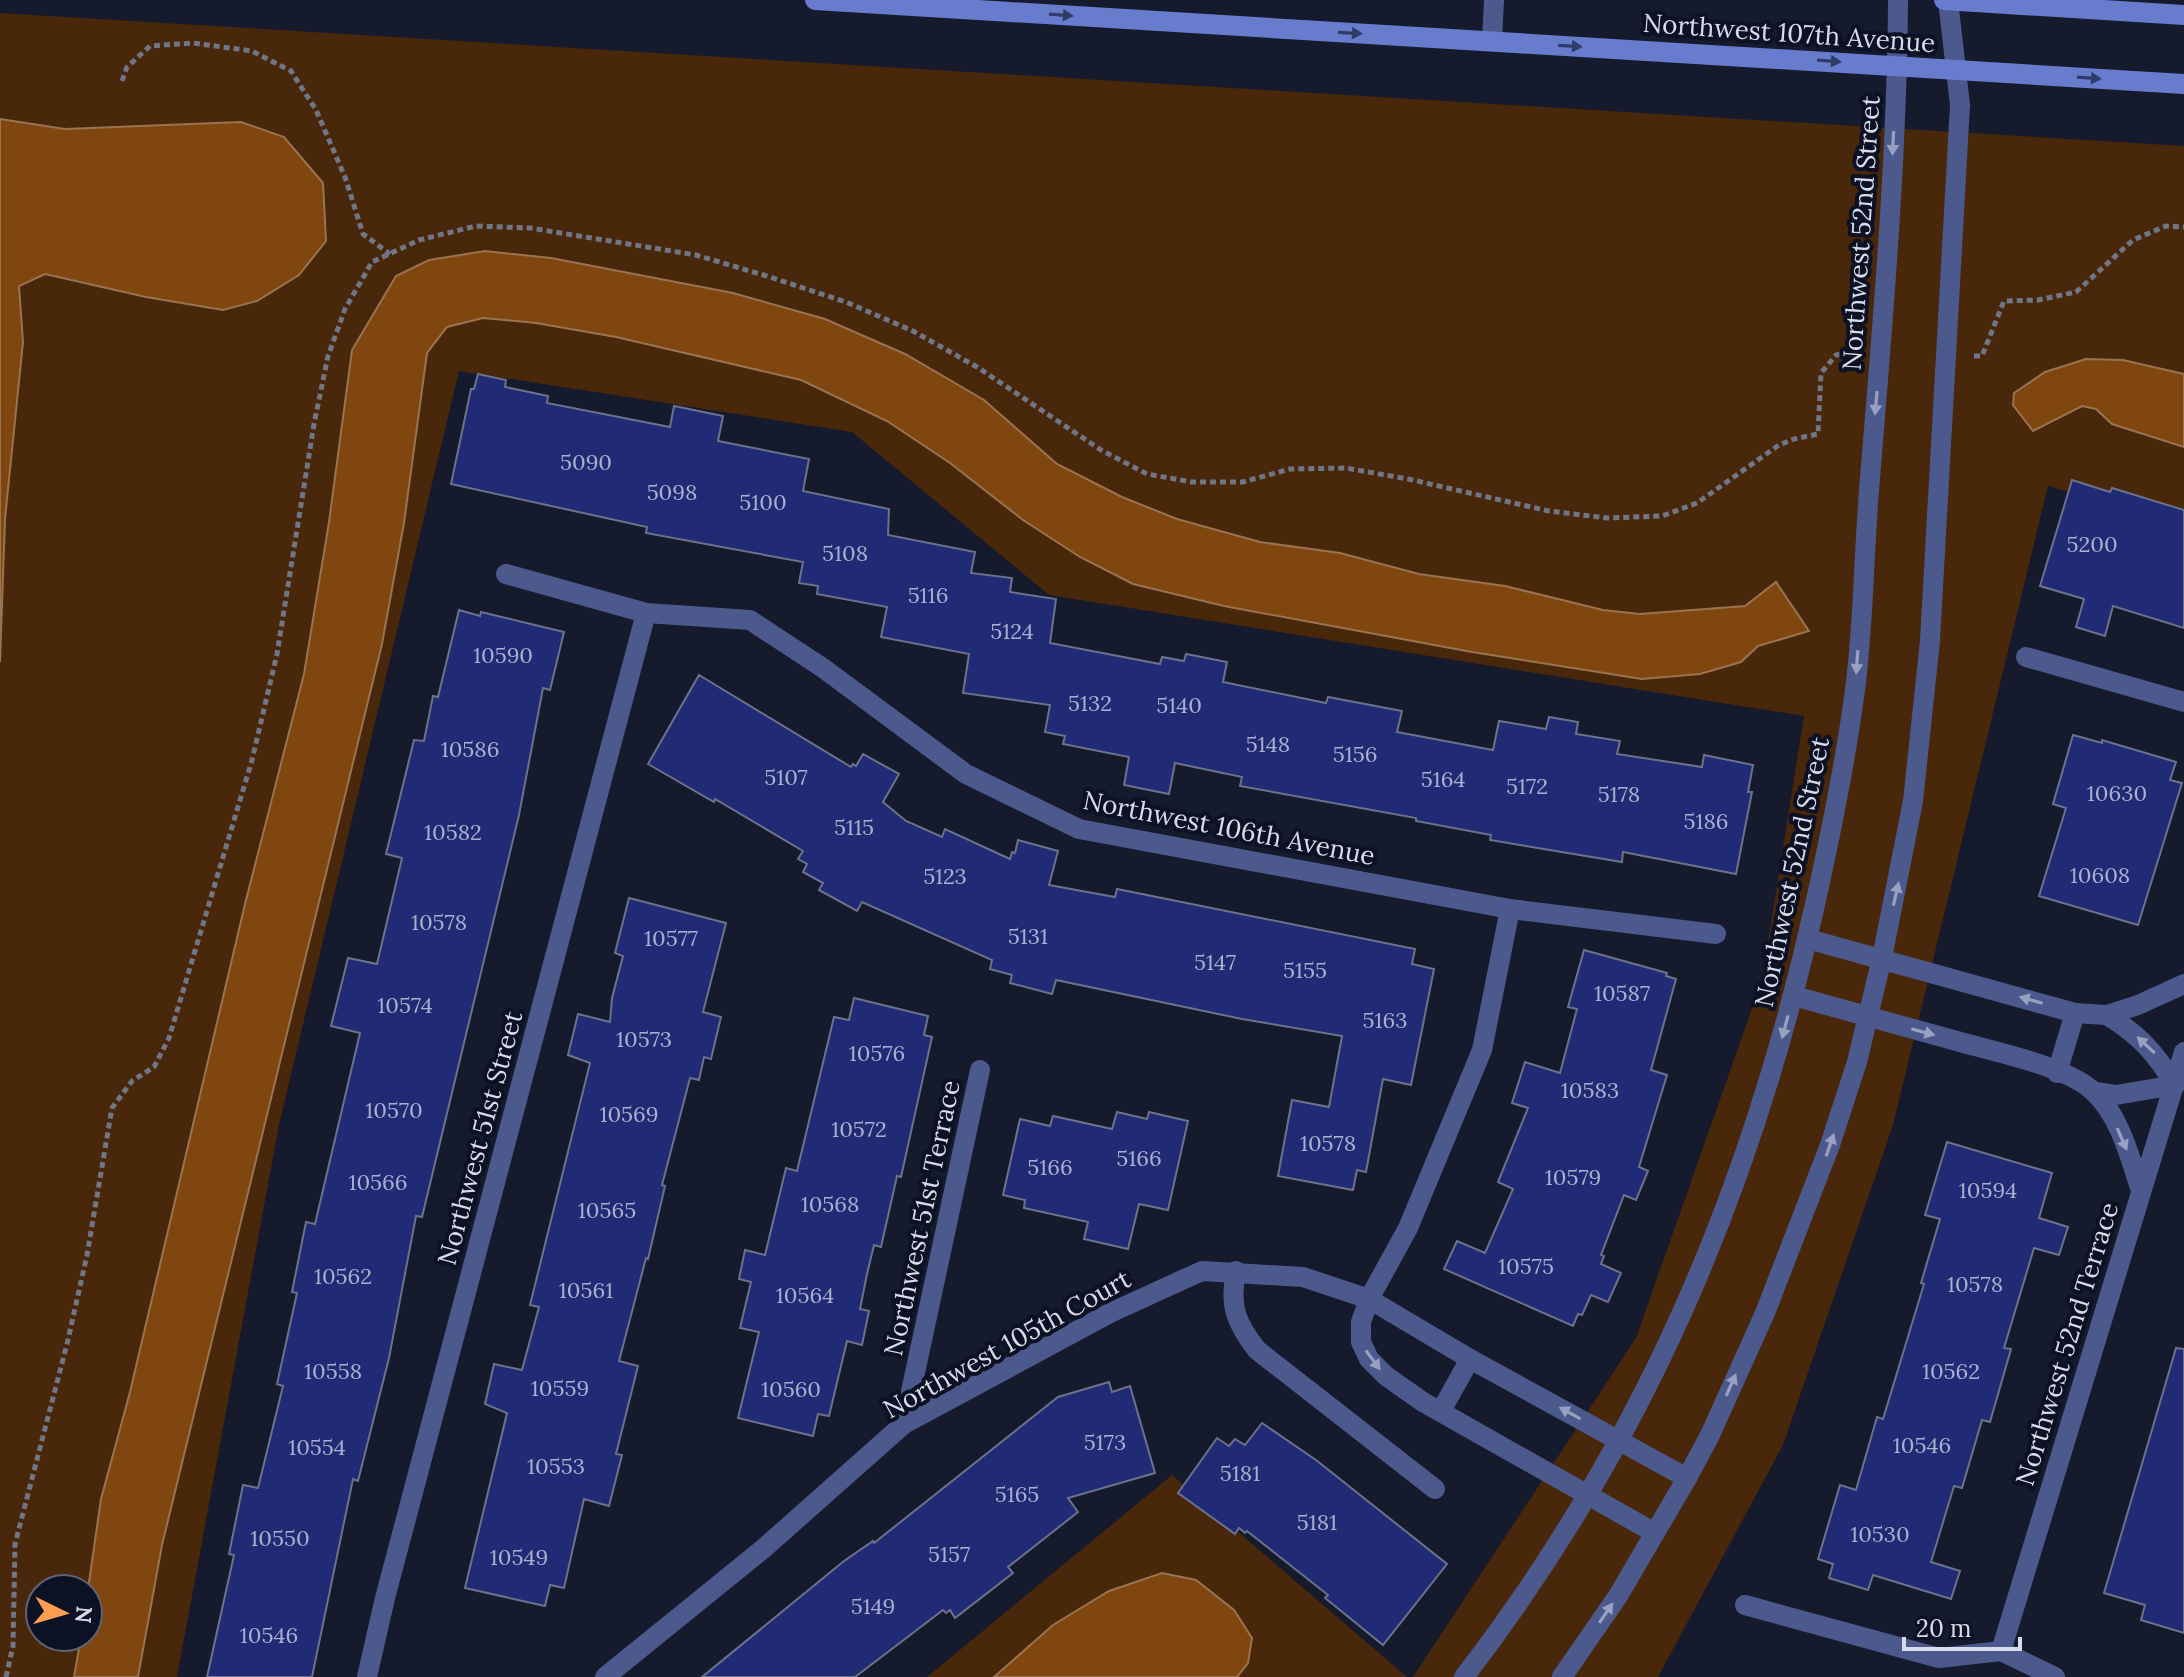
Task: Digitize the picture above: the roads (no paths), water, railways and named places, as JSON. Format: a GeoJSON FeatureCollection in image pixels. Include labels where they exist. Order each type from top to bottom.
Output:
{"type":"FeatureCollection","features":[{"type":"Feature","properties":{"kind":"main road","name":"Northwest 107th Avenue"},"geometry":{"type":"LineString","coordinates":[[815,0],[2184,84]]}},
{"type":"Feature","properties":{"kind":"main road","name":"Northwest 107th Avenue"},"geometry":{"type":"LineString","coordinates":[[1947,0],[2184,15]]}},
{"type":"Feature","properties":{"kind":"street"},"geometry":{"type":"LineString","coordinates":[[1492,41],[1494,0]]}},
{"type":"Feature","properties":{"kind":"street","name":"Northwest 52nd Street"},"geometry":{"type":"LineString","coordinates":[[1464,1677],[1507,1621],[1590,1495],[1669,1345],[1730,1202],[1759,1117],[1794,996],[1837,798],[1856,680],[1898,66],[1898,0]]}},
{"type":"Feature","properties":{"kind":"street"},"geometry":{"type":"LineString","coordinates":[[1562,1677],[1618,1596],[1687,1478],[1710,1435],[1765,1313],[1835,1131],[1882,958],[1913,801],[1925,702],[1960,105],[1947,0]]}},
{"type":"Feature","properties":{"kind":"street","name":"Northwest 106th Avenue"},"geometry":{"type":"LineString","coordinates":[[506,574],[646,613],[750,620],[823,668],[966,774],[1079,829],[1510,909],[1716,934]]}},
{"type":"Feature","properties":{"kind":"street","name":"Northwest 51st Street"},"geometry":{"type":"LineString","coordinates":[[367,1677],[389,1583],[646,613]]}},
{"type":"Feature","properties":{"kind":"street"},"geometry":{"type":"LineString","coordinates":[[2026,657],[2184,702]]}},
{"type":"Feature","properties":{"kind":"street"},"geometry":{"type":"LineString","coordinates":[[1510,909],[1482,1050],[1408,1228],[1369,1299],[1361,1322],[1361,1342],[1369,1359],[1386,1376],[1441,1411],[1655,1533]]}},
{"type":"Feature","properties":{"kind":"street"},"geometry":{"type":"LineString","coordinates":[[1808,939],[2075,1013],[2107,1015],[2184,984]]}},
{"type":"Feature","properties":{"kind":"street"},"geometry":{"type":"LineString","coordinates":[[1794,996],[2029,1061],[2095,1092],[2116,1095],[2175,1085],[2157,1055],[2107,1015]]}},
{"type":"Feature","properties":{"kind":"street"},"geometry":{"type":"LineString","coordinates":[[2057,1073],[2075,1013]]}},
{"type":"Feature","properties":{"kind":"street","name":"Northwest 52nd Terrace"},"geometry":{"type":"LineString","coordinates":[[2001,1651],[2184,1052]]}},
{"type":"Feature","properties":{"kind":"street","name":"Northwest 51st Terrace"},"geometry":{"type":"LineString","coordinates":[[904,1424],[980,1070]]}},
{"type":"Feature","properties":{"kind":"street"},"geometry":{"type":"LineString","coordinates":[[2095,1092],[2125,1143],[2141,1191]]}},
{"type":"Feature","properties":{"kind":"street","name":"Northwest 105th Court"},"geometry":{"type":"LineString","coordinates":[[605,1677],[763,1549],[904,1424],[1110,1313],[1202,1271],[1303,1277],[1369,1299],[1470,1359],[1687,1478]]}},
{"type":"Feature","properties":{"kind":"street"},"geometry":{"type":"LineString","coordinates":[[1236,1271],[1232,1292],[1239,1326],[1257,1350],[1435,1489]]}},
{"type":"Feature","properties":{"kind":"street"},"geometry":{"type":"LineString","coordinates":[[1441,1411],[1470,1359]]}},
{"type":"Feature","properties":{"kind":"street"},"geometry":{"type":"LineString","coordinates":[[1745,1605],[1939,1658],[2001,1651],[2055,1677]]}}]}
